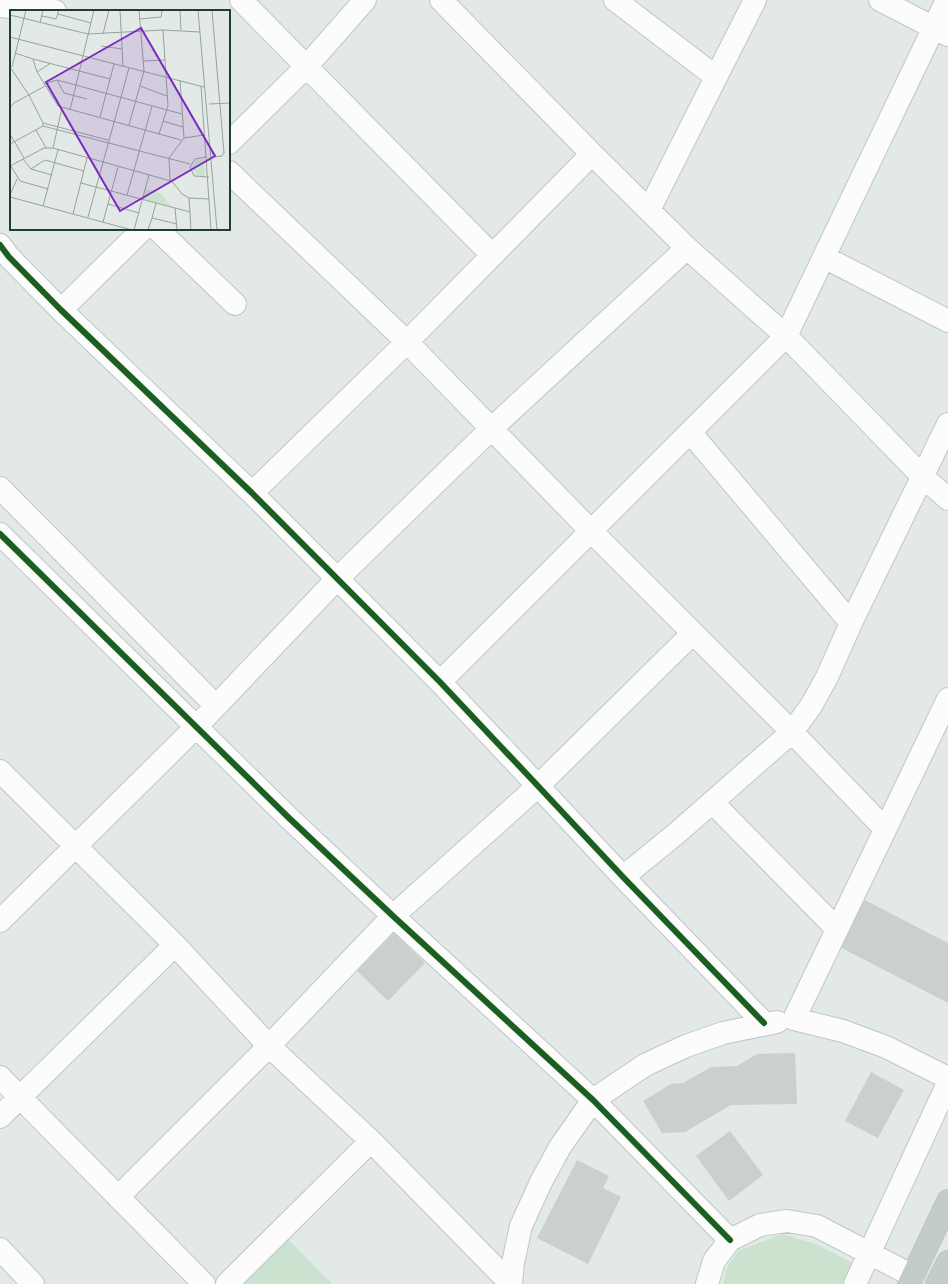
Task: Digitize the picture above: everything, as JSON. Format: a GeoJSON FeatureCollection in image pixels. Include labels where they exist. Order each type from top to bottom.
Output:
{"type":"FeatureCollection","features":[{"type":"Feature","properties":{"kind":"highway"},"geometry":{"type":"LineString","coordinates":[[911,1280],[948,1201]]}},
{"type":"Feature","properties":{"kind":"highway"},"geometry":{"type":"LineString","coordinates":[[937,1284],[948,1262]]}},
{"type":"Feature","properties":{"kind":"street"},"geometry":{"type":"LineString","coordinates":[[241,0],[492,255]]}},
{"type":"Feature","properties":{"kind":"street"},"geometry":{"type":"LineString","coordinates":[[230,142],[306,67],[365,0]]}},
{"type":"Feature","properties":{"kind":"street"},"geometry":{"type":"LineString","coordinates":[[441,0],[592,154],[687,248],[786,336],[922,476],[948,499]]}},
{"type":"Feature","properties":{"kind":"street"},"geometry":{"type":"LineString","coordinates":[[615,0],[716,77]]}},
{"type":"Feature","properties":{"kind":"street"},"geometry":{"type":"LineString","coordinates":[[650,210],[755,0]]}},
{"type":"Feature","properties":{"kind":"street"},"geometry":{"type":"LineString","coordinates":[[880,0],[941,31]]}},
{"type":"Feature","properties":{"kind":"street"},"geometry":{"type":"LineString","coordinates":[[440,682],[786,336],[824,257],[941,31],[947,0]]}},
{"type":"Feature","properties":{"kind":"street"},"geometry":{"type":"LineString","coordinates":[[0,6],[44,10]]}},
{"type":"Feature","properties":{"kind":"street"},"geometry":{"type":"LineString","coordinates":[[252,493],[407,342],[592,154]]}},
{"type":"Feature","properties":{"kind":"street"},"geometry":{"type":"LineString","coordinates":[[230,173],[407,342],[591,531],[792,732],[885,829]]}},
{"type":"Feature","properties":{"kind":"street"},"geometry":{"type":"LineString","coordinates":[[61,310],[142,230]]}},
{"type":"Feature","properties":{"kind":"street"},"geometry":{"type":"LineString","coordinates":[[158,230],[235,304]]}},
{"type":"Feature","properties":{"kind":"street"},"geometry":{"type":"LineString","coordinates":[[0,921],[197,726],[336,580],[491,429],[687,248]]}},
{"type":"Feature","properties":{"kind":"street"},"geometry":{"type":"LineString","coordinates":[[3,256],[252,493],[336,580],[440,682],[623,877],[764,1023]]}},
{"type":"Feature","properties":{"kind":"street"},"geometry":{"type":"LineString","coordinates":[[824,257],[948,321]]}},
{"type":"Feature","properties":{"kind":"street"},"geometry":{"type":"LineString","coordinates":[[623,877],[792,732],[810,706],[827,677],[851,623],[948,424]]}},
{"type":"Feature","properties":{"kind":"street"},"geometry":{"type":"LineString","coordinates":[[690,432],[851,623]]}},
{"type":"Feature","properties":{"kind":"street"},"geometry":{"type":"LineString","coordinates":[[0,488],[216,706]]}},
{"type":"Feature","properties":{"kind":"street"},"geometry":{"type":"LineString","coordinates":[[0,534],[289,818],[593,1100],[730,1240]]}},
{"type":"Feature","properties":{"kind":"street"},"geometry":{"type":"LineString","coordinates":[[118,1197],[269,1046],[393,916],[538,786],[693,632]]}},
{"type":"Feature","properties":{"kind":"street"},"geometry":{"type":"LineString","coordinates":[[794,1019],[948,699]]}},
{"type":"Feature","properties":{"kind":"street"},"geometry":{"type":"LineString","coordinates":[[0,771],[175,944],[269,1046],[371,1141],[511,1284]]}},
{"type":"Feature","properties":{"kind":"street"},"geometry":{"type":"LineString","coordinates":[[712,802],[837,929]]}},
{"type":"Feature","properties":{"kind":"street"},"geometry":{"type":"LineString","coordinates":[[0,1117],[175,944]]}},
{"type":"Feature","properties":{"kind":"street"},"geometry":{"type":"LineString","coordinates":[[511,1284],[513,1263],[521,1226],[540,1182],[560,1147],[593,1100],[645,1065],[686,1046],[723,1033],[764,1023],[794,1019],[843,1031],[886,1047],[948,1078]]}},
{"type":"Feature","properties":{"kind":"street"},"geometry":{"type":"LineString","coordinates":[[0,1077],[204,1284]]}},
{"type":"Feature","properties":{"kind":"street"},"geometry":{"type":"LineString","coordinates":[[855,1284],[948,1083]]}},
{"type":"Feature","properties":{"kind":"street"},"geometry":{"type":"LineString","coordinates":[[227,1284],[371,1141]]}},
{"type":"Feature","properties":{"kind":"street"},"geometry":{"type":"LineString","coordinates":[[707,1284],[714,1261],[730,1240],[760,1225],[787,1221],[817,1226],[870,1254],[911,1280]]}},
{"type":"Feature","properties":{"kind":"street"},"geometry":{"type":"LineString","coordinates":[[0,1249],[33,1284]]}},
{"type":"Feature","properties":{"kind":"green space"},"geometry":{"type":"Polygon","coordinates":[[[782,1234],[816,1244],[853,1263],[842,1284],[723,1284],[726,1269],[738,1251],[782,1234]]]}},
{"type":"Feature","properties":{"kind":"green space"},"geometry":{"type":"Polygon","coordinates":[[[286,1237],[332,1284],[239,1284],[286,1237]]]}},
{"type":"Feature","properties":{"kind":"building"},"geometry":{"type":"Polygon","coordinates":[[[859,897],[948,943],[948,1003],[834,944],[859,897]]]}},
{"type":"Feature","properties":{"kind":"building"},"geometry":{"type":"Polygon","coordinates":[[[394,933],[425,963],[388,1001],[357,971],[394,933]]]}},
{"type":"Feature","properties":{"kind":"building"},"geometry":{"type":"Polygon","coordinates":[[[795,1053],[797,1104],[731,1105],[685,1132],[662,1133],[643,1101],[671,1084],[683,1083],[711,1067],[737,1066],[757,1054],[795,1053]]]}},
{"type":"Feature","properties":{"kind":"building"},"geometry":{"type":"Polygon","coordinates":[[[871,1072],[904,1090],[878,1138],[845,1121],[871,1072]]]}},
{"type":"Feature","properties":{"kind":"building"},"geometry":{"type":"Polygon","coordinates":[[[730,1131],[763,1175],[729,1201],[696,1156],[730,1131]]]}},
{"type":"Feature","properties":{"kind":"building"},"geometry":{"type":"Polygon","coordinates":[[[577,1160],[609,1176],[603,1188],[621,1197],[588,1264],[537,1238],[577,1160]]]}},
{"type":"Feature","properties":{"kind":"cycle path"},"geometry":{"type":"LineString","coordinates":[[0,245],[9,257],[61,310],[252,493],[440,682],[623,877],[764,1023]]}},
{"type":"Feature","properties":{"kind":"cycle path"},"geometry":{"type":"LineString","coordinates":[[0,534],[289,818],[593,1100],[730,1240]]}}]}
